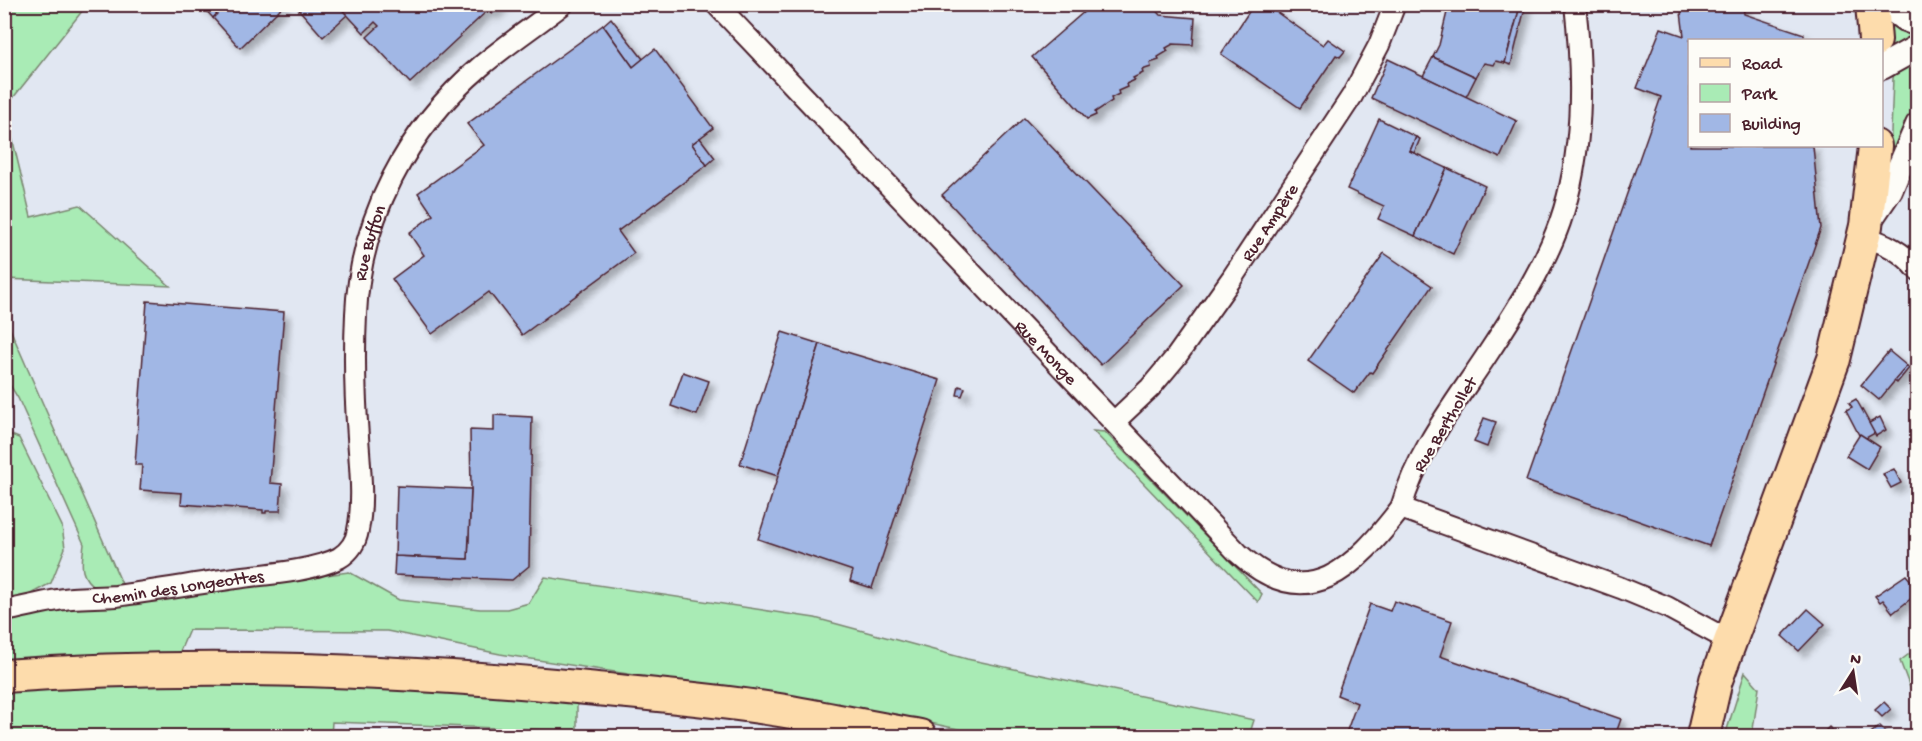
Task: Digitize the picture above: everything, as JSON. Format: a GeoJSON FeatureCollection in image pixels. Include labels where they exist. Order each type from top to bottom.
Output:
{"type":"FeatureCollection","features":[{"type":"Feature","properties":{"kind":"main road"},"geometry":{"type":"LineString","coordinates":[[1872,4],[1875,39]]}},
{"type":"Feature","properties":{"kind":"main road"},"geometry":{"type":"LineString","coordinates":[[1690,736],[1732,640],[1834,359],[1863,240],[1875,147]]}},
{"type":"Feature","properties":{"kind":"main road"},"geometry":{"type":"LineString","coordinates":[[4,676],[172,669],[304,670],[503,680],[657,695],[777,710],[920,736]]}},
{"type":"Feature","properties":{"kind":"main road"},"geometry":{"type":"LineString","coordinates":[[1703,736],[1716,680]]}},
{"type":"Feature","properties":{"kind":"street","name":"Rue Buffon"},"geometry":{"type":"LineString","coordinates":[[347,552],[358,533],[361,506],[354,375],[356,312],[360,276],[368,240],[384,197],[403,156],[427,120],[456,89],[506,46],[563,4]]}},
{"type":"Feature","properties":{"kind":"street","name":"Rue Monge"},"geometry":{"type":"LineString","coordinates":[[716,4],[1239,553],[1260,570],[1278,579],[1300,583],[1314,582],[1340,572],[1352,564],[1370,546],[1401,508]]}},
{"type":"Feature","properties":{"kind":"street","name":"Rue Ampère"},"geometry":{"type":"LineString","coordinates":[[1114,422],[1150,388],[1176,357],[1232,278],[1352,96],[1379,45],[1395,4]]}},
{"type":"Feature","properties":{"kind":"street","name":"Rue Berthollet"},"geometry":{"type":"LineString","coordinates":[[1401,508],[1407,488],[1426,447],[1514,312],[1536,274],[1560,221],[1570,186],[1580,98],[1580,57],[1575,4]]}},
{"type":"Feature","properties":{"kind":"street"},"geometry":{"type":"LineString","coordinates":[[1884,4],[1905,19],[1917,24]]}},
{"type":"Feature","properties":{"kind":"street"},"geometry":{"type":"LineString","coordinates":[[1883,66],[1917,47]]}},
{"type":"Feature","properties":{"kind":"street"},"geometry":{"type":"LineString","coordinates":[[1917,125],[1890,190],[1863,240],[1878,240],[1898,251],[1917,270]]}},
{"type":"Feature","properties":{"kind":"street"},"geometry":{"type":"LineString","coordinates":[[1401,508],[1622,588],[1667,607],[1714,633],[1732,640]]}},
{"type":"Feature","properties":{"kind":"street","name":"Chemin des Longeottes"},"geometry":{"type":"LineString","coordinates":[[4,611],[70,598],[113,596],[284,571],[328,562],[347,552]]}},
{"type":"Feature","properties":{"kind":"green space"},"geometry":{"type":"Polygon","coordinates":[[[5,4],[87,5],[5,108],[5,4]]]}},
{"type":"Feature","properties":{"kind":"green space"},"geometry":{"type":"Polygon","coordinates":[[[1889,18],[1917,29],[1917,39],[1892,52],[1889,18]]]}},
{"type":"Feature","properties":{"kind":"green space"},"geometry":{"type":"Polygon","coordinates":[[[1917,53],[1917,97],[1893,161],[1890,159],[1893,78],[1895,70],[1917,53]]]}},
{"type":"Feature","properties":{"kind":"green space"},"geometry":{"type":"Polygon","coordinates":[[[5,108],[31,217],[80,205],[170,286],[5,279],[5,108]]]}},
{"type":"Feature","properties":{"kind":"green space"},"geometry":{"type":"Polygon","coordinates":[[[4,315],[122,584],[96,588],[86,579],[82,569],[84,544],[18,398],[5,377],[4,315]]]}},
{"type":"Feature","properties":{"kind":"green space"},"geometry":{"type":"Polygon","coordinates":[[[1093,431],[1105,432],[1262,594],[1258,602],[1093,431]]]}},
{"type":"Feature","properties":{"kind":"green space"},"geometry":{"type":"Polygon","coordinates":[[[4,432],[19,438],[62,526],[65,548],[51,583],[25,597],[4,602],[4,432]]]}},
{"type":"Feature","properties":{"kind":"green space"},"geometry":{"type":"Polygon","coordinates":[[[349,572],[399,600],[480,609],[507,609],[529,603],[545,577],[815,618],[967,659],[1254,720],[1249,736],[990,736],[898,716],[500,654],[387,631],[189,630],[178,656],[5,665],[5,617],[349,572]]]}},
{"type":"Feature","properties":{"kind":"green space"},"geometry":{"type":"Polygon","coordinates":[[[1917,648],[1917,706],[1900,661],[1917,648]]]}},
{"type":"Feature","properties":{"kind":"green space"},"geometry":{"type":"Polygon","coordinates":[[[1745,672],[1759,688],[1752,736],[1725,736],[1745,672]]]}},
{"type":"Feature","properties":{"kind":"green space"},"geometry":{"type":"Polygon","coordinates":[[[160,682],[332,682],[577,698],[577,731],[332,722],[331,736],[5,736],[4,689],[160,682]]]}},
{"type":"Feature","properties":{"kind":"building"},"geometry":{"type":"Polygon","coordinates":[[[200,4],[227,4],[213,18],[200,4]]]}},
{"type":"Feature","properties":{"kind":"building"},"geometry":{"type":"Polygon","coordinates":[[[227,4],[285,4],[240,48],[213,18],[227,4]]]}},
{"type":"Feature","properties":{"kind":"building"},"geometry":{"type":"Polygon","coordinates":[[[294,4],[337,4],[347,15],[323,37],[294,4]]]}},
{"type":"Feature","properties":{"kind":"building"},"geometry":{"type":"Polygon","coordinates":[[[337,4],[503,4],[492,14],[488,10],[410,83],[367,37],[379,26],[375,22],[364,33],[337,4]]]}},
{"type":"Feature","properties":{"kind":"building"},"geometry":{"type":"Polygon","coordinates":[[[1093,4],[1150,4],[1160,15],[1195,18],[1193,45],[1173,44],[1166,48],[1168,51],[1158,57],[1159,60],[1150,63],[1151,67],[1142,70],[1143,73],[1133,78],[1135,80],[1126,84],[1127,87],[1118,91],[1119,94],[1111,98],[1112,101],[1095,112],[1096,115],[1087,119],[1032,57],[1093,4]]]}},
{"type":"Feature","properties":{"kind":"building"},"geometry":{"type":"Polygon","coordinates":[[[1254,4],[1265,4],[1323,45],[1328,39],[1345,51],[1340,57],[1336,55],[1300,108],[1221,54],[1254,4]]]}},
{"type":"Feature","properties":{"kind":"building"},"geometry":{"type":"Polygon","coordinates":[[[1449,4],[1523,4],[1521,11],[1519,10],[1505,63],[1496,61],[1494,65],[1484,63],[1476,77],[1433,57],[1439,45],[1449,4]]]}},
{"type":"Feature","properties":{"kind":"building"},"geometry":{"type":"Polygon","coordinates":[[[1523,4],[1526,4],[1511,65],[1505,63],[1519,10],[1521,11],[1523,4]]]}},
{"type":"Feature","properties":{"kind":"building"},"geometry":{"type":"Polygon","coordinates":[[[1680,4],[1743,4],[1744,14],[1804,34],[1804,39],[1688,39],[1688,147],[1813,147],[1821,228],[1709,546],[1526,481],[1661,97],[1637,88],[1661,28],[1684,36],[1680,4]]]}},
{"type":"Feature","properties":{"kind":"building"},"geometry":{"type":"Polygon","coordinates":[[[611,18],[643,59],[633,67],[603,25],[611,18]]]}},
{"type":"Feature","properties":{"kind":"building"},"geometry":{"type":"Polygon","coordinates":[[[603,25],[633,67],[655,49],[713,128],[692,144],[707,165],[618,231],[634,253],[522,335],[489,292],[432,334],[392,279],[424,255],[409,233],[433,215],[418,193],[484,145],[467,124],[603,25]]]}},
{"type":"Feature","properties":{"kind":"building"},"geometry":{"type":"Polygon","coordinates":[[[1433,57],[1476,77],[1466,97],[1423,76],[1433,57]]]}},
{"type":"Feature","properties":{"kind":"building"},"geometry":{"type":"Polygon","coordinates":[[[1388,59],[1517,121],[1500,158],[1371,98],[1388,59]]]}},
{"type":"Feature","properties":{"kind":"building"},"geometry":{"type":"Polygon","coordinates":[[[1024,118],[1184,285],[1101,365],[942,195],[1024,118]]]}},
{"type":"Feature","properties":{"kind":"building"},"geometry":{"type":"Polygon","coordinates":[[[1379,119],[1416,137],[1410,151],[1447,168],[1415,236],[1378,219],[1384,206],[1347,189],[1379,119]]]}},
{"type":"Feature","properties":{"kind":"building"},"geometry":{"type":"Polygon","coordinates":[[[1416,137],[1420,139],[1414,153],[1410,151],[1416,137]]]}},
{"type":"Feature","properties":{"kind":"building"},"geometry":{"type":"Polygon","coordinates":[[[700,138],[715,158],[707,165],[692,144],[700,138]]]}},
{"type":"Feature","properties":{"kind":"building"},"geometry":{"type":"Polygon","coordinates":[[[1447,168],[1485,186],[1453,254],[1415,236],[1447,168]]]}},
{"type":"Feature","properties":{"kind":"building"},"geometry":{"type":"Polygon","coordinates":[[[1384,253],[1432,286],[1372,373],[1370,372],[1354,393],[1308,361],[1384,253]]]}},
{"type":"Feature","properties":{"kind":"building"},"geometry":{"type":"Polygon","coordinates":[[[147,301],[284,312],[270,483],[282,484],[280,511],[263,513],[263,510],[181,504],[182,493],[140,490],[142,465],[135,465],[147,301]]]}},
{"type":"Feature","properties":{"kind":"building"},"geometry":{"type":"Polygon","coordinates":[[[782,332],[820,344],[778,476],[740,464],[782,332]]]}},
{"type":"Feature","properties":{"kind":"building"},"geometry":{"type":"Polygon","coordinates":[[[820,344],[940,380],[872,588],[850,581],[853,571],[758,539],[820,344]]]}},
{"type":"Feature","properties":{"kind":"building"},"geometry":{"type":"Polygon","coordinates":[[[1889,351],[1907,366],[1879,400],[1861,385],[1889,351]]]}},
{"type":"Feature","properties":{"kind":"building"},"geometry":{"type":"Polygon","coordinates":[[[1907,366],[1909,368],[1897,383],[1894,381],[1907,366]]]}},
{"type":"Feature","properties":{"kind":"building"},"geometry":{"type":"Polygon","coordinates":[[[683,372],[709,381],[697,415],[671,406],[683,372]]]}},
{"type":"Feature","properties":{"kind":"building"},"geometry":{"type":"Polygon","coordinates":[[[959,386],[965,388],[962,396],[957,395],[959,386]]]}},
{"type":"Feature","properties":{"kind":"building"},"geometry":{"type":"Polygon","coordinates":[[[1856,399],[1875,433],[1866,438],[1859,435],[1846,410],[1852,407],[1849,403],[1856,399]]]}},
{"type":"Feature","properties":{"kind":"building"},"geometry":{"type":"Polygon","coordinates":[[[494,415],[532,417],[529,566],[512,580],[394,575],[395,556],[468,559],[471,489],[470,430],[494,431],[494,415]]]}},
{"type":"Feature","properties":{"kind":"building"},"geometry":{"type":"Polygon","coordinates":[[[1880,417],[1886,430],[1876,436],[1869,423],[1880,417]]]}},
{"type":"Feature","properties":{"kind":"building"},"geometry":{"type":"Polygon","coordinates":[[[1484,418],[1496,422],[1487,447],[1474,442],[1484,418]]]}},
{"type":"Feature","properties":{"kind":"building"},"geometry":{"type":"Polygon","coordinates":[[[1860,434],[1880,447],[1867,469],[1846,456],[1860,434]]]}},
{"type":"Feature","properties":{"kind":"building"},"geometry":{"type":"Polygon","coordinates":[[[1894,469],[1901,483],[1891,488],[1883,474],[1894,469]]]}},
{"type":"Feature","properties":{"kind":"building"},"geometry":{"type":"Polygon","coordinates":[[[397,486],[471,489],[468,559],[395,556],[397,486]]]}},
{"type":"Feature","properties":{"kind":"building"},"geometry":{"type":"Polygon","coordinates":[[[1906,575],[1918,589],[1918,593],[1893,613],[1883,600],[1880,602],[1875,596],[1906,575]]]}},
{"type":"Feature","properties":{"kind":"building"},"geometry":{"type":"Polygon","coordinates":[[[1394,601],[1452,621],[1440,656],[1621,719],[1615,736],[1357,736],[1346,733],[1357,703],[1337,695],[1370,604],[1390,611],[1394,601]]]}},
{"type":"Feature","properties":{"kind":"building"},"geometry":{"type":"Polygon","coordinates":[[[1808,609],[1825,624],[1799,651],[1782,636],[1808,609]]]}},
{"type":"Feature","properties":{"kind":"building"},"geometry":{"type":"Polygon","coordinates":[[[1884,702],[1891,709],[1882,717],[1875,710],[1884,702]]]}},
{"type":"Feature","properties":{"kind":"building"},"geometry":{"type":"Polygon","coordinates":[[[1880,726],[1890,736],[1867,736],[1877,728],[1880,726]]]}},
{"type":"Feature","properties":{"kind":"building"},"geometry":{"type":"Polygon","coordinates":[[[1829,727],[1838,736],[1820,736],[1829,727]]]}}]}
